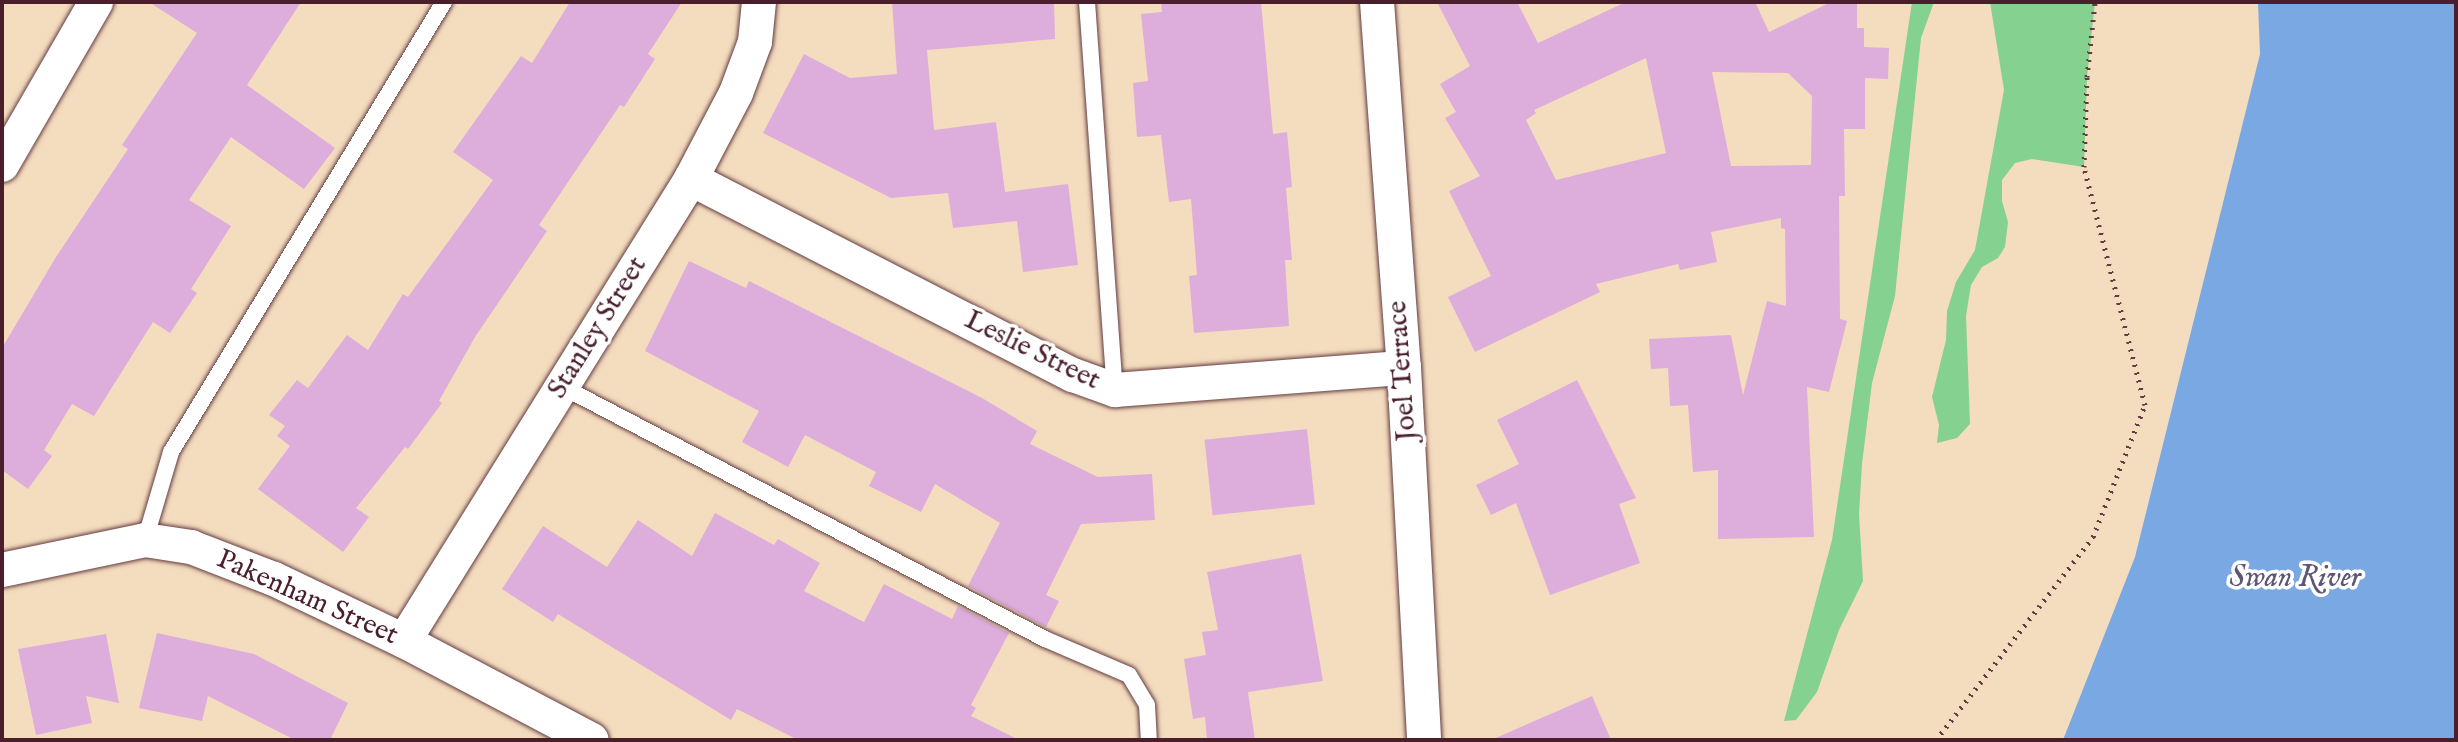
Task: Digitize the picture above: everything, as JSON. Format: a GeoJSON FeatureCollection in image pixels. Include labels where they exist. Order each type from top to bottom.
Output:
{"type":"FeatureCollection","features":[{"type":"Feature","properties":{"kind":"street"},"geometry":{"type":"LineString","coordinates":[[2,165],[96,2]]}},
{"type":"Feature","properties":{"kind":"street","name":"Stanley Street"},"geometry":{"type":"LineString","coordinates":[[404,641],[691,179],[736,93],[755,42],[759,2]]}},
{"type":"Feature","properties":{"kind":"street","name":"Joel Terrace"},"geometry":{"type":"LineString","coordinates":[[1377,2],[1404,368],[1424,740]]}},
{"type":"Feature","properties":{"kind":"street","name":"Leslie Street"},"geometry":{"type":"LineString","coordinates":[[691,179],[1073,375],[1115,390],[1404,368]]}},
{"type":"Feature","properties":{"kind":"street","name":"Pakenham Street"},"geometry":{"type":"LineString","coordinates":[[2,570],[145,540],[191,547],[274,579],[404,641],[592,740]]}},
{"type":"Feature","properties":{"kind":"lane"},"geometry":{"type":"LineString","coordinates":[[145,540],[171,452],[444,2]]}},
{"type":"Feature","properties":{"kind":"lane"},"geometry":{"type":"LineString","coordinates":[[1087,2],[1115,390]]}},
{"type":"Feature","properties":{"kind":"lane"},"geometry":{"type":"LineString","coordinates":[[561,386],[1045,639],[1129,675],[1147,705],[1149,740]]}},
{"type":"Feature","properties":{"kind":"path"},"geometry":{"type":"LineString","coordinates":[[1936,740],[2093,537],[2145,405],[2084,167],[2087,77],[2095,2]]}},
{"type":"Feature","properties":{"kind":"green space"},"geometry":{"type":"Polygon","coordinates":[[[1912,2],[1934,2],[1921,38],[1895,296],[1872,383],[1862,464],[1859,514],[1863,581],[1839,630],[1817,692],[1796,720],[1784,721],[1832,540],[1912,2]]]}},
{"type":"Feature","properties":{"kind":"green space"},"geometry":{"type":"Polygon","coordinates":[[[1990,2],[2095,2],[2087,77],[2084,167],[2032,159],[2015,163],[2002,180],[2002,201],[2008,222],[2005,247],[1998,258],[1982,267],[1971,285],[1966,316],[1970,424],[1957,438],[1937,443],[1939,425],[1932,397],[1946,340],[1947,311],[1956,282],[1975,250],[2004,90],[1990,2]]]}},
{"type":"Feature","properties":{"kind":"water","name":"Swan River"},"geometry":{"type":"Polygon","coordinates":[[[2258,2],[2456,2],[2456,740],[2063,740],[2135,557],[2260,54],[2258,2]]]}},
{"type":"Feature","properties":{"kind":"building"},"geometry":{"type":"Polygon","coordinates":[[[149,2],[301,2],[247,85],[335,148],[304,189],[231,137],[189,200],[231,226],[191,289],[197,293],[170,333],[153,322],[94,416],[72,404],[44,450],[52,456],[28,489],[2,470],[2,348],[56,257],[128,149],[122,145],[197,33],[149,2]]]}},
{"type":"Feature","properties":{"kind":"building"},"geometry":{"type":"Polygon","coordinates":[[[570,2],[682,2],[648,54],[655,59],[539,225],[547,231],[475,337],[439,401],[442,403],[408,449],[405,447],[356,508],[369,517],[343,552],[258,489],[290,446],[277,436],[285,426],[269,415],[297,380],[308,388],[347,335],[368,350],[403,294],[408,297],[493,180],[453,152],[521,56],[532,63],[570,2]]]}},
{"type":"Feature","properties":{"kind":"building"},"geometry":{"type":"Polygon","coordinates":[[[892,2],[1054,2],[1055,39],[927,50],[934,130],[996,122],[1005,192],[1068,184],[1078,265],[1023,272],[1017,221],[953,228],[948,193],[891,198],[763,133],[804,54],[850,78],[897,74],[892,2]]]}},
{"type":"Feature","properties":{"kind":"building"},"geometry":{"type":"Polygon","coordinates":[[[1161,2],[1261,2],[1273,134],[1287,132],[1292,187],[1286,188],[1292,260],[1285,260],[1289,326],[1194,333],[1189,276],[1197,275],[1191,199],[1169,202],[1161,135],[1137,137],[1133,83],[1148,81],[1141,14],[1162,12],[1161,2]]]}},
{"type":"Feature","properties":{"kind":"building"},"geometry":{"type":"Polygon","coordinates":[[[1437,2],[1517,2],[1538,43],[1626,2],[1755,2],[1769,32],[1831,2],[1857,2],[1857,28],[1864,28],[1864,47],[1889,48],[1888,79],[1865,78],[1865,129],[1844,129],[1845,196],[1839,196],[1840,319],[1847,321],[1829,392],[1807,387],[1814,537],[1718,539],[1718,470],[1693,472],[1688,405],[1670,406],[1668,368],[1651,369],[1649,339],[1731,335],[1743,395],[1767,301],[1786,306],[1785,229],[1781,228],[1781,218],[1711,232],[1717,262],[1680,270],[1678,264],[1596,284],[1600,292],[1475,352],[1448,297],[1491,276],[1449,191],[1480,176],[1445,118],[1456,112],[1440,84],[1470,66],[1437,2]],[[1646,58],[1534,110],[1536,113],[1526,120],[1556,180],[1666,153],[1646,58]],[[1712,72],[1731,166],[1811,165],[1812,96],[1788,73],[1712,72]]]}},
{"type":"Feature","properties":{"kind":"building"},"geometry":{"type":"Polygon","coordinates":[[[689,261],[746,288],[749,281],[982,398],[1037,431],[1030,444],[1098,477],[1152,474],[1155,520],[1081,524],[1046,595],[1059,601],[1046,627],[968,586],[1000,523],[935,484],[921,512],[869,486],[876,472],[805,435],[788,467],[742,442],[759,411],[645,351],[689,261]]]}},
{"type":"Feature","properties":{"kind":"building"},"geometry":{"type":"Polygon","coordinates":[[[1577,380],[1636,498],[1619,504],[1640,563],[1550,595],[1516,503],[1491,515],[1476,485],[1519,464],[1497,420],[1577,380]]]}},
{"type":"Feature","properties":{"kind":"building"},"geometry":{"type":"Polygon","coordinates":[[[1307,429],[1315,505],[1213,515],[1205,440],[1307,429]]]}},
{"type":"Feature","properties":{"kind":"building"},"geometry":{"type":"Polygon","coordinates":[[[715,513],[774,545],[778,539],[820,563],[804,591],[864,622],[884,584],[952,619],[958,606],[1009,633],[971,705],[976,708],[971,716],[1019,740],[798,740],[737,709],[731,720],[558,614],[553,622],[502,589],[543,526],[607,567],[638,520],[692,556],[715,513]]]}},
{"type":"Feature","properties":{"kind":"building"},"geometry":{"type":"Polygon","coordinates":[[[1301,554],[1323,681],[1248,692],[1255,740],[1207,740],[1205,717],[1193,719],[1184,659],[1206,655],[1202,632],[1218,630],[1207,572],[1301,554]]]}},
{"type":"Feature","properties":{"kind":"building"},"geometry":{"type":"Polygon","coordinates":[[[157,633],[254,654],[348,703],[330,740],[295,740],[208,696],[202,721],[139,708],[157,633]]]}},
{"type":"Feature","properties":{"kind":"building"},"geometry":{"type":"Polygon","coordinates":[[[106,634],[119,703],[86,696],[92,723],[36,735],[18,649],[106,634]]]}},
{"type":"Feature","properties":{"kind":"building"},"geometry":{"type":"Polygon","coordinates":[[[1592,696],[1611,740],[1491,740],[1592,696]]]}}]}
